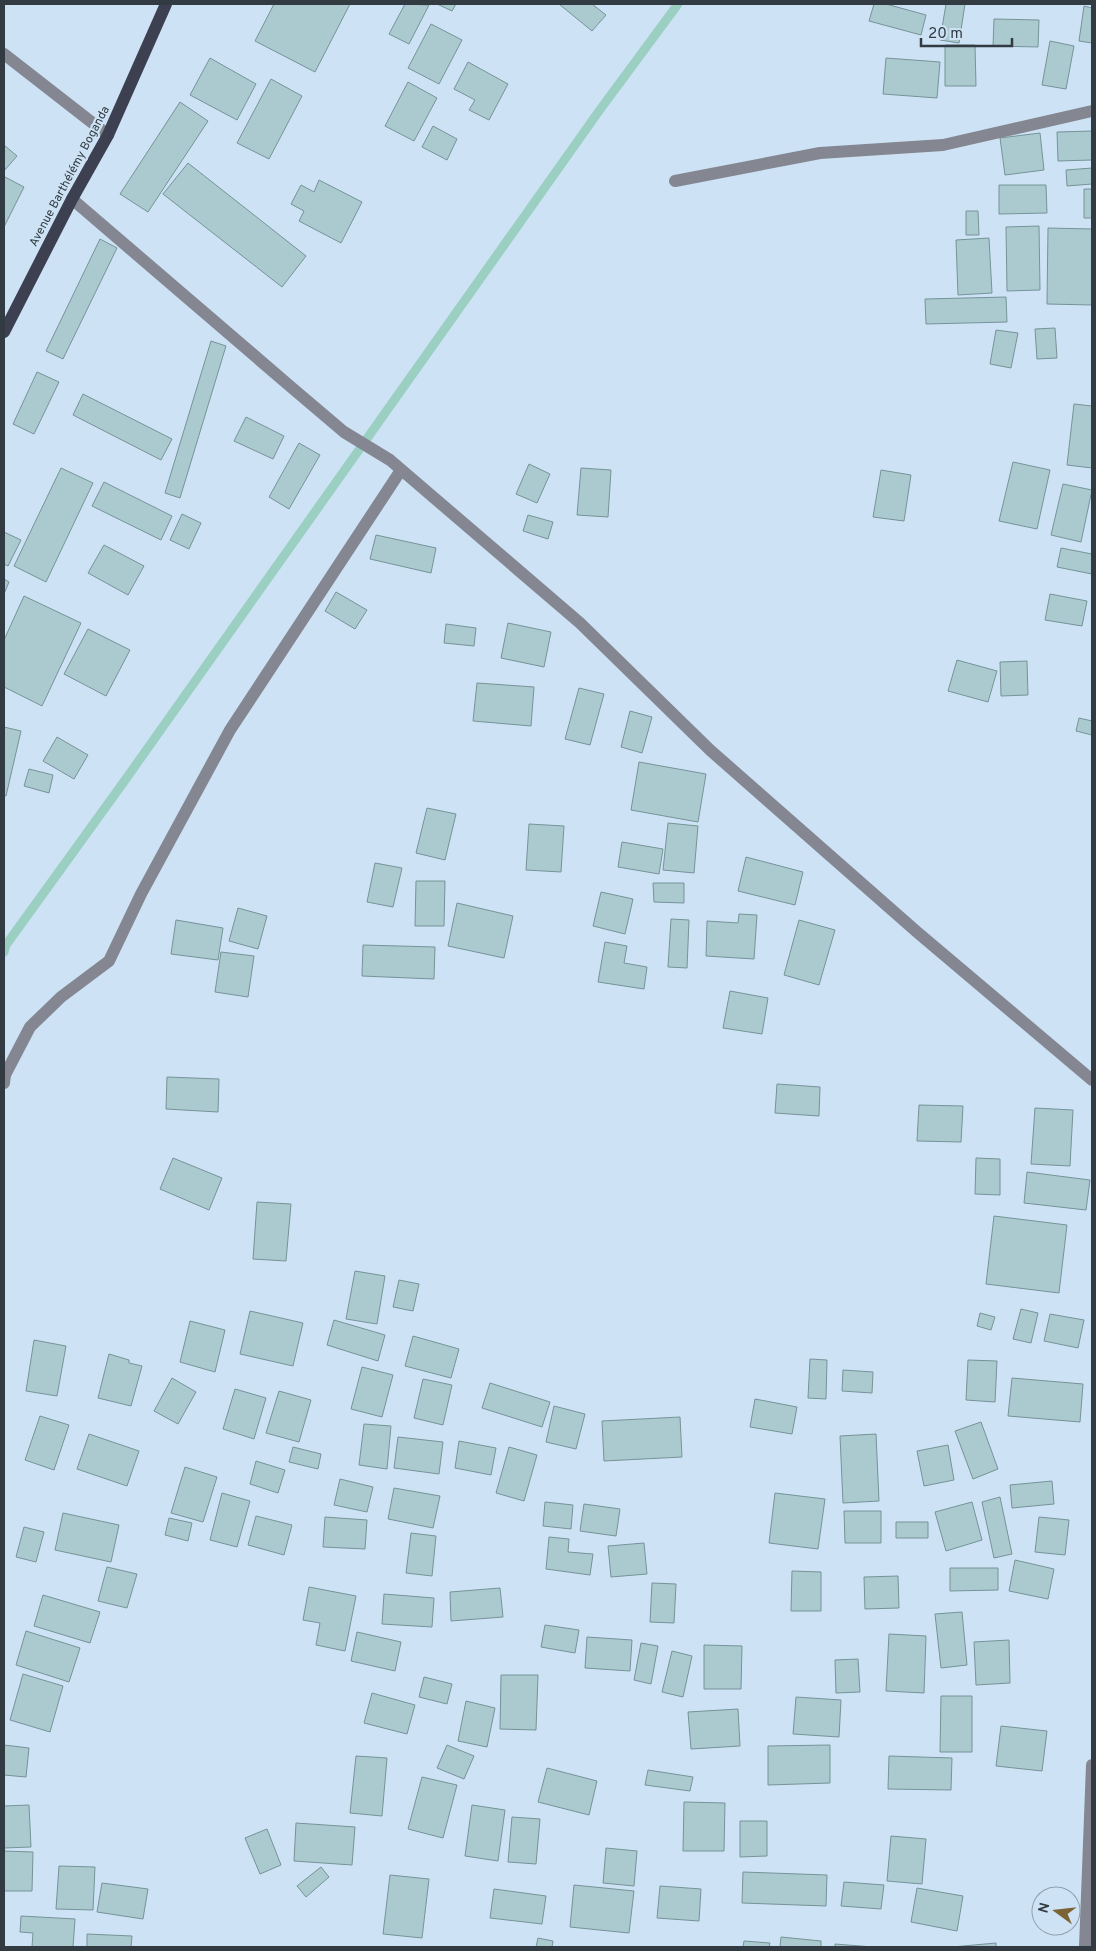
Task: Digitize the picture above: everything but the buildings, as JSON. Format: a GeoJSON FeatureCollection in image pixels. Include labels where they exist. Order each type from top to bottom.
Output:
{"type":"FeatureCollection","features":[{"type":"Feature","properties":{"kind":"main road","name":"Avenue Barthélémy Boganda"},"geometry":{"type":"LineString","coordinates":[[4,332],[72,199],[108,136],[166,4]]}},
{"type":"Feature","properties":{"kind":"street"},"geometry":{"type":"LineString","coordinates":[[4,54],[108,136]]}},
{"type":"Feature","properties":{"kind":"street"},"geometry":{"type":"LineString","coordinates":[[675,181],[820,153],[943,145],[1092,111]]}},
{"type":"Feature","properties":{"kind":"street"},"geometry":{"type":"LineString","coordinates":[[72,199],[344,432],[390,460],[580,622],[710,750],[917,932],[1092,1080]]}},
{"type":"Feature","properties":{"kind":"street"},"geometry":{"type":"LineString","coordinates":[[4,1084],[6,1075],[30,1027],[61,997],[108,961],[141,894],[230,730],[401,470]]}},
{"type":"Feature","properties":{"kind":"street"},"geometry":{"type":"LineString","coordinates":[[1085,1947],[1092,1765]]}},
{"type":"Feature","properties":{"kind":"waterway"},"geometry":{"type":"LineString","coordinates":[[4,952],[6,945],[599,111],[678,4]]}}]}
